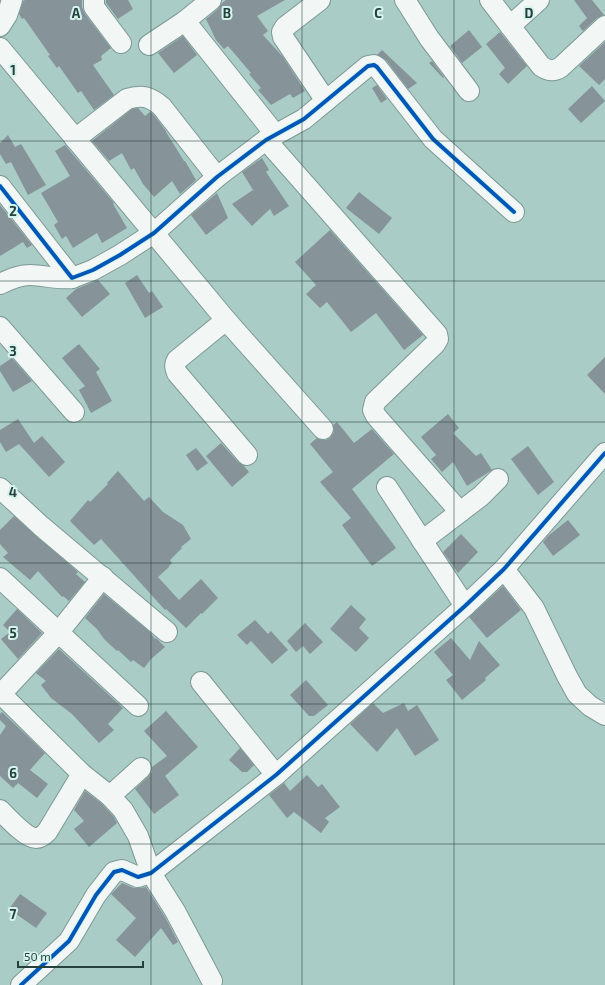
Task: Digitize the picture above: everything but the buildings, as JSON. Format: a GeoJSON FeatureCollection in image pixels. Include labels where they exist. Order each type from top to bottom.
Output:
{"type":"FeatureCollection","features":[{"type":"Feature","properties":{"kind":"street"},"geometry":{"type":"LineString","coordinates":[[0,26],[7,15],[12,0]]}},
{"type":"Feature","properties":{"kind":"street"},"geometry":{"type":"LineString","coordinates":[[94,0],[94,7],[121,43]]}},
{"type":"Feature","properties":{"kind":"street"},"geometry":{"type":"LineString","coordinates":[[149,45],[185,21],[211,0]]}},
{"type":"Feature","properties":{"kind":"street"},"geometry":{"type":"LineString","coordinates":[[320,0],[285,26],[282,32],[283,37],[326,102]]}},
{"type":"Feature","properties":{"kind":"street"},"geometry":{"type":"LineString","coordinates":[[405,0],[429,38],[469,91]]}},
{"type":"Feature","properties":{"kind":"street"},"geometry":{"type":"LineString","coordinates":[[490,0],[541,66],[549,70],[561,67],[605,26]]}},
{"type":"Feature","properties":{"kind":"street"},"geometry":{"type":"LineString","coordinates":[[510,26],[539,0]]}},
{"type":"Feature","properties":{"kind":"street"},"geometry":{"type":"LineString","coordinates":[[185,21],[270,137],[437,334],[438,339],[435,344],[375,402],[373,410],[376,416],[460,512]]}},
{"type":"Feature","properties":{"kind":"street"},"geometry":{"type":"LineString","coordinates":[[0,48],[226,320],[323,429]]}},
{"type":"Feature","properties":{"kind":"street"},"geometry":{"type":"LineString","coordinates":[[0,284],[9,279],[25,276],[64,279],[72,278],[93,270],[120,255],[154,233],[217,177],[270,137],[304,119],[371,65],[376,66],[433,139],[514,212]]}},
{"type":"Feature","properties":{"kind":"street"},"geometry":{"type":"LineString","coordinates":[[75,139],[128,99],[135,96],[144,96],[152,99],[162,107],[217,177]]}},
{"type":"Feature","properties":{"kind":"street"},"geometry":{"type":"LineString","coordinates":[[0,186],[72,278]]}},
{"type":"Feature","properties":{"kind":"street"},"geometry":{"type":"LineString","coordinates":[[226,320],[177,360],[175,369],[247,455]]}},
{"type":"Feature","properties":{"kind":"street"},"geometry":{"type":"LineString","coordinates":[[0,327],[74,412]]}},
{"type":"Feature","properties":{"kind":"street"},"geometry":{"type":"LineString","coordinates":[[21,985],[69,941],[96,895],[114,872],[122,870],[138,877],[151,873],[276,775],[465,606],[504,569],[605,452]]}},
{"type":"Feature","properties":{"kind":"street"},"geometry":{"type":"LineString","coordinates":[[422,541],[481,496],[498,478]]}},
{"type":"Feature","properties":{"kind":"street"},"geometry":{"type":"LineString","coordinates":[[387,487],[465,606]]}},
{"type":"Feature","properties":{"kind":"street"},"geometry":{"type":"LineString","coordinates":[[0,488],[41,526],[167,632]]}},
{"type":"Feature","properties":{"kind":"street"},"geometry":{"type":"LineString","coordinates":[[504,569],[534,608],[577,694],[590,706],[605,715]]}},
{"type":"Feature","properties":{"kind":"street"},"geometry":{"type":"LineString","coordinates":[[103,577],[58,633],[0,694],[82,774],[110,796],[123,810],[134,829],[151,873],[175,911],[212,981]]}},
{"type":"Feature","properties":{"kind":"street"},"geometry":{"type":"LineString","coordinates":[[0,578],[138,706]]}},
{"type":"Feature","properties":{"kind":"street"},"geometry":{"type":"LineString","coordinates":[[201,682],[276,775]]}},
{"type":"Feature","properties":{"kind":"street"},"geometry":{"type":"LineString","coordinates":[[110,796],[141,768]]}},
{"type":"Feature","properties":{"kind":"street"},"geometry":{"type":"LineString","coordinates":[[0,810],[27,834],[36,838],[41,837],[47,832],[82,774]]}},
{"type":"Feature","properties":{"kind":"cycle path"},"geometry":{"type":"LineString","coordinates":[[0,186],[72,278],[93,270],[154,233],[217,177],[266,140],[304,119],[368,66],[374,65],[433,139],[514,212]]}},
{"type":"Feature","properties":{"kind":"cycle path"},"geometry":{"type":"LineString","coordinates":[[21,985],[69,941],[96,895],[114,872],[122,870],[138,877],[151,873],[276,775],[465,606],[504,569],[605,453]]}}]}
